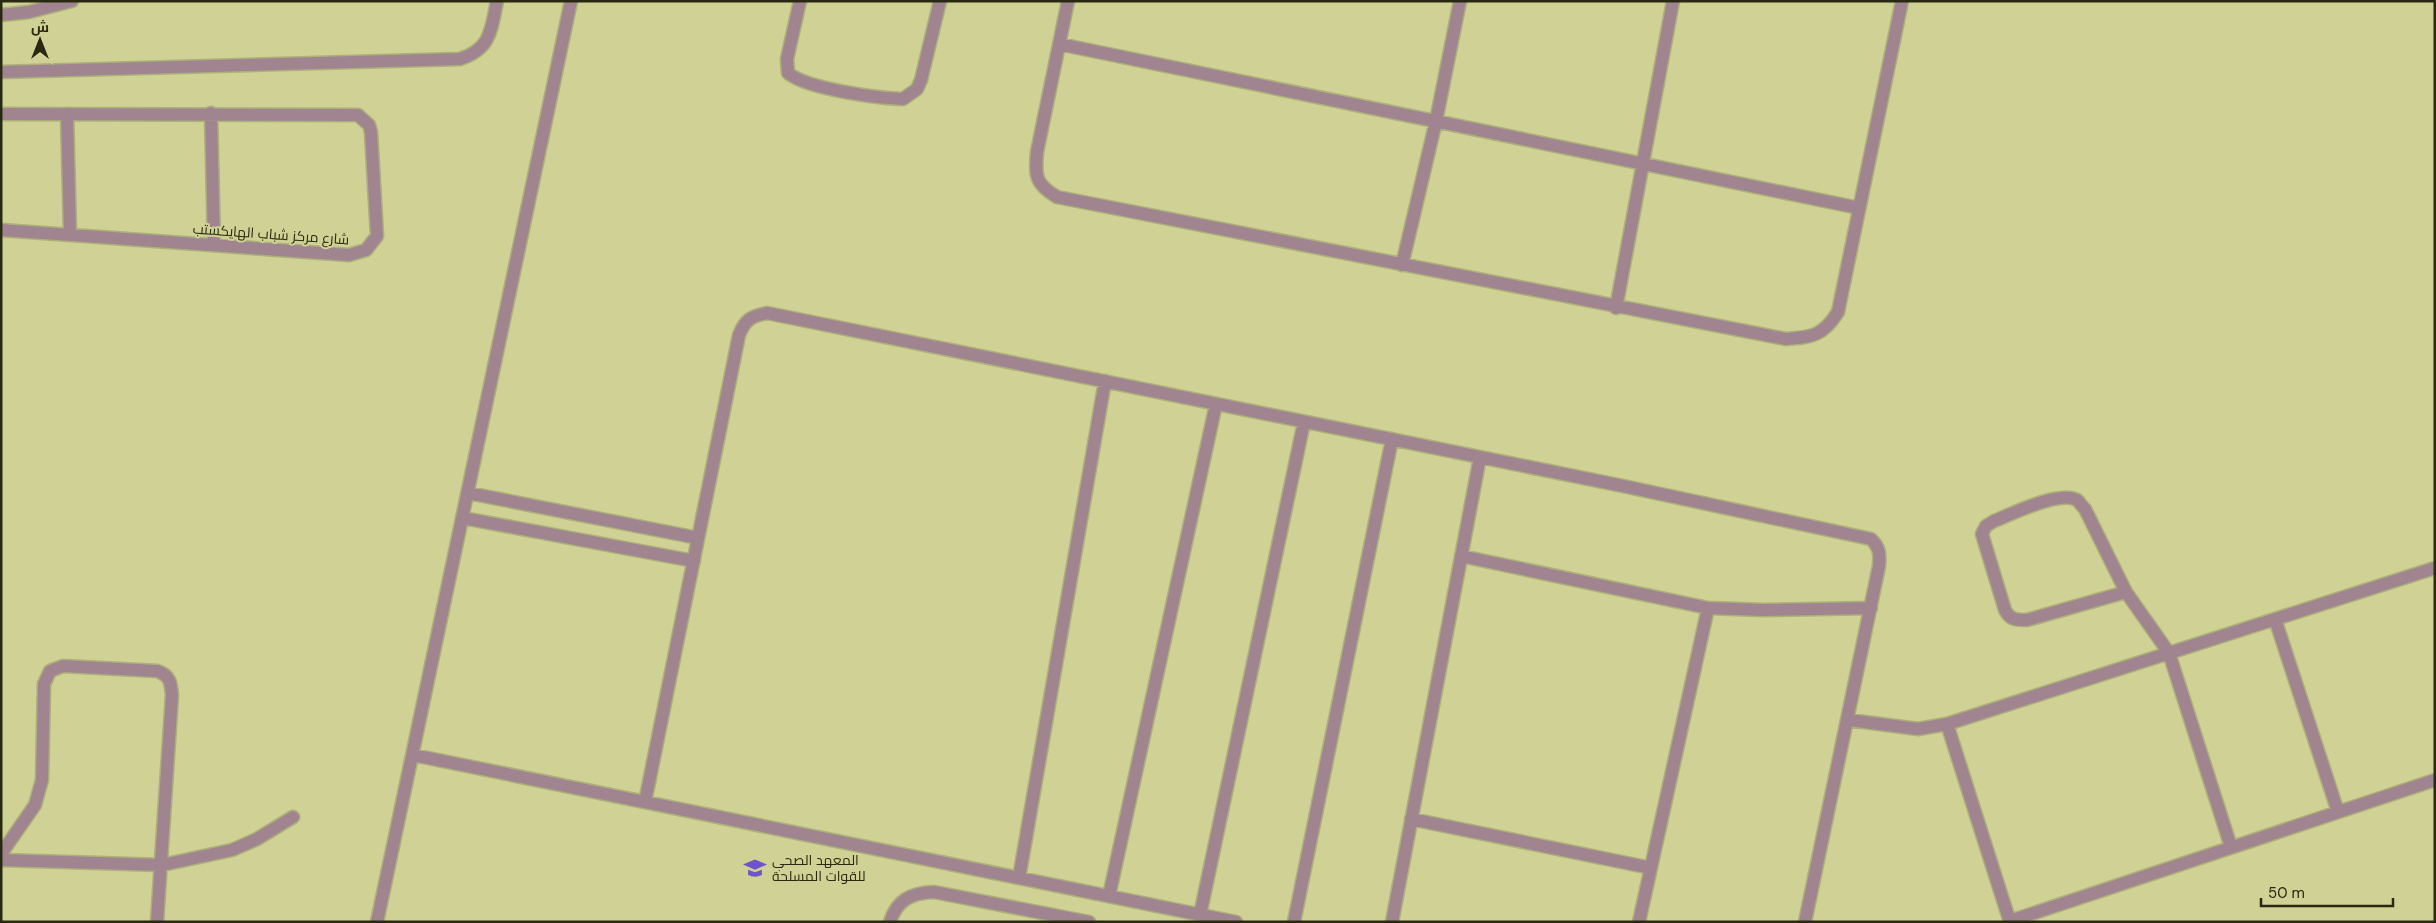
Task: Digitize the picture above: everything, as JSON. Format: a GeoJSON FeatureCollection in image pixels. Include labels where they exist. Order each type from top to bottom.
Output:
{"type":"FeatureCollection","features":[{"type":"Feature","properties":{"kind":"street"},"geometry":{"type":"LineString","coordinates":[[1,16],[72,1]]}},
{"type":"Feature","properties":{"kind":"street"},"geometry":{"type":"LineString","coordinates":[[1,72],[460,59],[479,50],[486,42],[491,32],[497,1]]}},
{"type":"Feature","properties":{"kind":"street"},"geometry":{"type":"LineString","coordinates":[[377,922],[570,1]]}},
{"type":"Feature","properties":{"kind":"street"},"geometry":{"type":"LineString","coordinates":[[800,1],[787,59],[788,73],[796,79],[812,84],[903,99],[917,89],[921,80],[940,1]]}},
{"type":"Feature","properties":{"kind":"street"},"geometry":{"type":"LineString","coordinates":[[1068,1],[1037,152],[1035,171],[1041,188],[1056,197],[1616,308],[1786,339],[1811,337],[1829,327],[1838,312],[1902,1]]}},
{"type":"Feature","properties":{"kind":"street"},"geometry":{"type":"LineString","coordinates":[[1402,265],[1436,121],[1460,1]]}},
{"type":"Feature","properties":{"kind":"street"},"geometry":{"type":"LineString","coordinates":[[1616,308],[1673,1]]}},
{"type":"Feature","properties":{"kind":"street"},"geometry":{"type":"LineString","coordinates":[[1059,44],[1860,208]]}},
{"type":"Feature","properties":{"kind":"street"},"geometry":{"type":"LineString","coordinates":[[211,113],[214,245]]}},
{"type":"Feature","properties":{"kind":"street","name":"شارع مركز شباب الهايكستب"},"geometry":{"type":"LineString","coordinates":[[1,114],[350,113],[364,119],[371,132],[377,236],[366,250],[349,255],[1,230]]}},
{"type":"Feature","properties":{"kind":"street"},"geometry":{"type":"LineString","coordinates":[[67,114],[70,234]]}},
{"type":"Feature","properties":{"kind":"street"},"geometry":{"type":"LineString","coordinates":[[645,802],[739,335],[744,323],[753,315],[767,313],[1863,536],[1878,545],[1880,554],[1849,720],[1805,922]]}},
{"type":"Feature","properties":{"kind":"street"},"geometry":{"type":"LineString","coordinates":[[1019,878],[1106,382]]}},
{"type":"Feature","properties":{"kind":"street"},"geometry":{"type":"LineString","coordinates":[[1109,896],[1216,404]]}},
{"type":"Feature","properties":{"kind":"street"},"geometry":{"type":"LineString","coordinates":[[1200,914],[1304,422]]}},
{"type":"Feature","properties":{"kind":"street"},"geometry":{"type":"LineString","coordinates":[[1294,922],[1392,439]]}},
{"type":"Feature","properties":{"kind":"street"},"geometry":{"type":"LineString","coordinates":[[1392,922],[1480,457]]}},
{"type":"Feature","properties":{"kind":"street"},"geometry":{"type":"LineString","coordinates":[[468,494],[698,538]]}},
{"type":"Feature","properties":{"kind":"street"},"geometry":{"type":"LineString","coordinates":[[2126,592],[2027,620],[2016,620],[2008,617],[1982,534],[1986,526],[1994,521],[2050,500],[2065,497],[2077,500],[2085,509],[2126,592],[2169,653],[2231,847]]}},
{"type":"Feature","properties":{"kind":"street"},"geometry":{"type":"LineString","coordinates":[[463,518],[694,561]]}},
{"type":"Feature","properties":{"kind":"street"},"geometry":{"type":"LineString","coordinates":[[1461,556],[1708,608],[1764,610],[1871,608]]}},
{"type":"Feature","properties":{"kind":"street"},"geometry":{"type":"LineString","coordinates":[[1849,720],[1918,729],[1947,724],[2435,568]]}},
{"type":"Feature","properties":{"kind":"street"},"geometry":{"type":"LineString","coordinates":[[1639,922],[1708,608]]}},
{"type":"Feature","properties":{"kind":"street"},"geometry":{"type":"LineString","coordinates":[[2275,619],[2338,812]]}},
{"type":"Feature","properties":{"kind":"street"},"geometry":{"type":"LineString","coordinates":[[1,854],[35,805],[42,780],[44,684],[50,671],[63,666],[157,670],[169,678],[172,695],[157,922]]}},
{"type":"Feature","properties":{"kind":"street"},"geometry":{"type":"LineString","coordinates":[[1947,724],[2010,921],[2435,780]]}},
{"type":"Feature","properties":{"kind":"street"},"geometry":{"type":"LineString","coordinates":[[413,755],[1236,922]]}},
{"type":"Feature","properties":{"kind":"street"},"geometry":{"type":"LineString","coordinates":[[1,860],[162,865],[232,850],[257,839],[293,817]]}},
{"type":"Feature","properties":{"kind":"street"},"geometry":{"type":"LineString","coordinates":[[1411,819],[1651,868]]}},
{"type":"Feature","properties":{"kind":"street"},"geometry":{"type":"LineString","coordinates":[[890,922],[893,910],[903,900],[917,893],[934,892],[1089,922]]}},
{"type":"Feature","properties":{"kind":"street"},"geometry":{"type":"LineString","coordinates":[[1021,909],[1031,922]]}},
{"type":"Feature","properties":{"kind":"place","name":"المعهد الصحي للقوات المسلحة"},"geometry":{"type":"Point","coordinates":[755,868]}}]}
